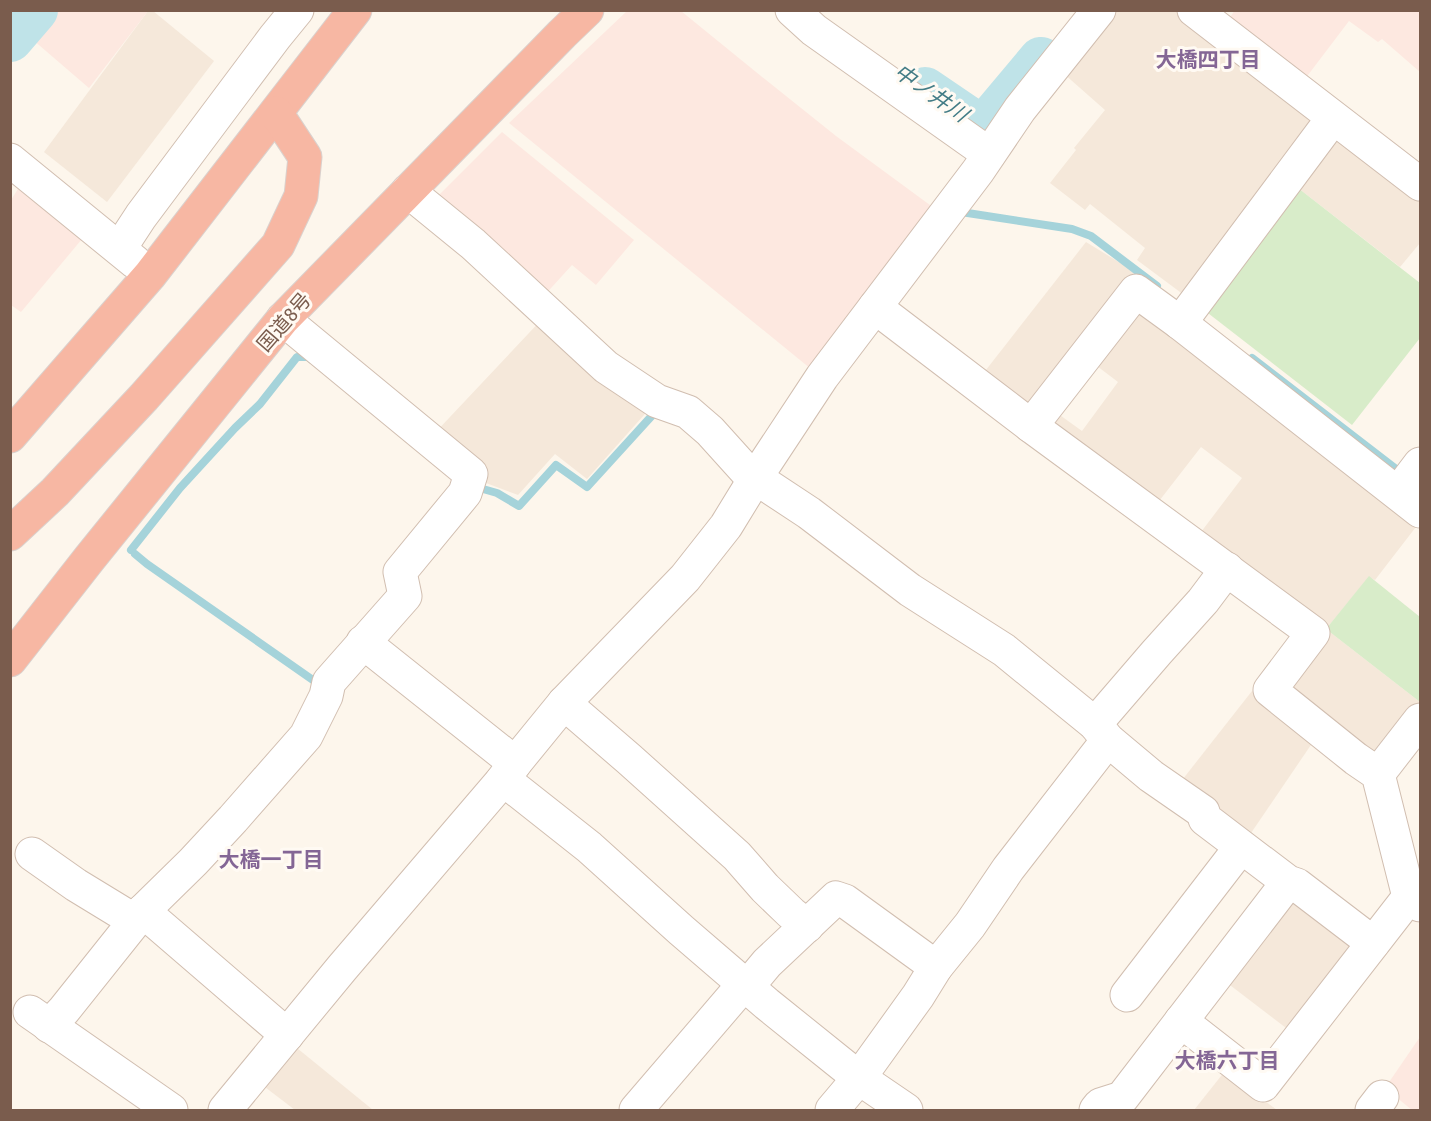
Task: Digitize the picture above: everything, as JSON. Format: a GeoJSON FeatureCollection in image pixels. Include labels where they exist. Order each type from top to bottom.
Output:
{"type":"FeatureCollection","features":[{"type":"Feature","properties":{"kind":"highway"},"geometry":{"type":"LineString","coordinates":[[10,436],[150,275],[355,10]]}},
{"type":"Feature","properties":{"kind":"highway","name":"国道8号"},"geometry":{"type":"LineString","coordinates":[[10,660],[283,320],[569,22],[587,10]]}},
{"type":"Feature","properties":{"kind":"highway"},"geometry":{"type":"LineString","coordinates":[[10,534],[55,492],[144,397],[278,245],[301,196],[305,157],[276,113]]}},
{"type":"Feature","properties":{"kind":"street"},"geometry":{"type":"LineString","coordinates":[[120,248],[141,216],[297,10]]}},
{"type":"Feature","properties":{"kind":"street"},"geometry":{"type":"LineString","coordinates":[[792,10],[814,30],[989,154]]}},
{"type":"Feature","properties":{"kind":"street"},"geometry":{"type":"LineString","coordinates":[[225,1110],[509,772],[564,703],[685,578],[726,526],[822,377],[978,171],[1020,109],[1099,10]]}},
{"type":"Feature","properties":{"kind":"street"},"geometry":{"type":"LineString","coordinates":[[1194,10],[1420,184]]}},
{"type":"Feature","properties":{"kind":"street"},"geometry":{"type":"LineString","coordinates":[[1180,323],[1333,118]]}},
{"type":"Feature","properties":{"kind":"street"},"geometry":{"type":"LineString","coordinates":[[10,160],[120,248],[150,275]]}},
{"type":"Feature","properties":{"kind":"street"},"geometry":{"type":"LineString","coordinates":[[408,191],[473,244],[606,368],[657,402],[688,412],[710,431],[747,472],[809,513],[910,590],[1004,650],[1151,776],[1203,812],[1205,819],[1373,943]]}},
{"type":"Feature","properties":{"kind":"street"},"geometry":{"type":"LineString","coordinates":[[1031,426],[1136,291],[1409,502],[1420,464]]}},
{"type":"Feature","properties":{"kind":"street"},"geometry":{"type":"LineString","coordinates":[[875,306],[1031,426],[1313,633],[1270,690],[1378,774],[1415,901],[1373,943],[1263,1085],[1181,1021]]}},
{"type":"Feature","properties":{"kind":"street"},"geometry":{"type":"LineString","coordinates":[[171,1110],[39,1019],[64,1010],[139,916],[209,845],[306,736],[326,696],[329,682],[405,596],[400,572],[465,493],[471,474],[283,320]]}},
{"type":"Feature","properties":{"kind":"street"},"geometry":{"type":"LineString","coordinates":[[832,1110],[859,1078],[936,967],[970,925],[1157,652],[1203,602],[1227,569]]}},
{"type":"Feature","properties":{"kind":"street"},"geometry":{"type":"LineString","coordinates":[[363,642],[509,772],[513,787],[589,847],[746,986],[859,1078],[906,1110]]}},
{"type":"Feature","properties":{"kind":"street"},"geometry":{"type":"LineString","coordinates":[[564,703],[737,856],[771,894],[807,926]]}},
{"type":"Feature","properties":{"kind":"street"},"geometry":{"type":"LineString","coordinates":[[1378,774],[1420,720]]}},
{"type":"Feature","properties":{"kind":"street"},"geometry":{"type":"LineString","coordinates":[[1127,995],[1241,847]]}},
{"type":"Feature","properties":{"kind":"street"},"geometry":{"type":"LineString","coordinates":[[32,854],[76,885],[139,916],[287,1035]]}},
{"type":"Feature","properties":{"kind":"street"},"geometry":{"type":"LineString","coordinates":[[1096,1110],[1100,1105],[1122,1098],[1288,882]]}},
{"type":"Feature","properties":{"kind":"street"},"geometry":{"type":"LineString","coordinates":[[636,1110],[767,963],[836,898],[845,901],[936,967]]}},
{"type":"Feature","properties":{"kind":"shaded area"},"geometry":{"type":"Polygon","coordinates":[[[1235,10],[1420,11],[1420,72],[1382,39],[1378,42],[1349,21],[1305,79],[1228,20],[1235,10]]]}},
{"type":"Feature","properties":{"kind":"shaded area"},"geometry":{"type":"Polygon","coordinates":[[[46,11],[148,11],[89,88],[25,33],[46,11]]]}},
{"type":"Feature","properties":{"kind":"shaded area"},"geometry":{"type":"Polygon","coordinates":[[[148,11],[153,11],[214,61],[107,202],[44,152],[148,11]]]}},
{"type":"Feature","properties":{"kind":"shaded area"},"geometry":{"type":"Polygon","coordinates":[[[627,11],[681,11],[836,136],[934,208],[811,369],[509,123],[627,11]]]}},
{"type":"Feature","properties":{"kind":"shaded area"},"geometry":{"type":"Polygon","coordinates":[[[1114,11],[1178,11],[1312,114],[1315,127],[1184,295],[1137,260],[1145,248],[1090,204],[1085,210],[1050,183],[1076,150],[1074,148],[1105,110],[1063,73],[1114,11]]]}},
{"type":"Feature","properties":{"kind":"shaded area"},"geometry":{"type":"Polygon","coordinates":[[[502,132],[634,240],[596,285],[572,265],[542,298],[432,202],[502,132]]]}},
{"type":"Feature","properties":{"kind":"shaded area"},"geometry":{"type":"Polygon","coordinates":[[[1346,140],[1420,198],[1420,243],[1400,267],[1298,188],[1333,143],[1346,140]]]}},
{"type":"Feature","properties":{"kind":"shaded area"},"geometry":{"type":"Polygon","coordinates":[[[18,189],[82,239],[21,312],[11,305],[11,200],[18,189]]]}},
{"type":"Feature","properties":{"kind":"shaded area"},"geometry":{"type":"Polygon","coordinates":[[[1086,242],[1135,272],[1034,402],[1021,405],[982,375],[1086,242]]]}},
{"type":"Feature","properties":{"kind":"shaded area"},"geometry":{"type":"Polygon","coordinates":[[[1143,311],[1419,523],[1375,580],[1369,577],[1326,629],[1420,702],[1383,753],[1371,755],[1289,691],[1326,630],[1198,536],[1242,478],[1201,447],[1156,505],[1052,429],[1057,413],[1082,431],[1118,382],[1093,363],[1133,312],[1143,311]]]}},
{"type":"Feature","properties":{"kind":"shaded area"},"geometry":{"type":"Polygon","coordinates":[[[545,316],[652,404],[587,479],[555,454],[518,495],[478,480],[433,435],[545,316]]]}},
{"type":"Feature","properties":{"kind":"shaded area"},"geometry":{"type":"Polygon","coordinates":[[[1252,691],[1315,739],[1249,836],[1179,784],[1252,691]]]}},
{"type":"Feature","properties":{"kind":"shaded area"},"geometry":{"type":"Polygon","coordinates":[[[1291,892],[1359,940],[1290,1031],[1222,979],[1291,892]]]}},
{"type":"Feature","properties":{"kind":"shaded area"},"geometry":{"type":"Polygon","coordinates":[[[1420,1037],[1420,1110],[1412,1110],[1385,1088],[1420,1037]]]}},
{"type":"Feature","properties":{"kind":"shaded area"},"geometry":{"type":"Polygon","coordinates":[[[292,1044],[373,1110],[295,1110],[261,1084],[292,1044]]]}},
{"type":"Feature","properties":{"kind":"shaded area"},"geometry":{"type":"Polygon","coordinates":[[[1225,1071],[1277,1110],[1194,1110],[1225,1071]]]}},
{"type":"Feature","properties":{"kind":"green space"},"geometry":{"type":"Polygon","coordinates":[[[1298,188],[1420,283],[1420,338],[1352,425],[1204,310],[1298,188]]]}},
{"type":"Feature","properties":{"kind":"green space"},"geometry":{"type":"Polygon","coordinates":[[[1369,576],[1420,617],[1420,702],[1326,629],[1369,576]]]}},
{"type":"Feature","properties":{"kind":"waterway","name":"中ノ井川"},"geometry":{"type":"LineString","coordinates":[[10,39],[35,10]]}},
{"type":"Feature","properties":{"kind":"waterway","name":"中ノ井川"},"geometry":{"type":"LineString","coordinates":[[925,90],[978,126],[989,122],[1041,60]]}},
{"type":"Feature","properties":{"kind":"waterway"},"geometry":{"type":"LineString","coordinates":[[959,214],[961,212],[1072,229],[1091,236],[1157,286]]}},
{"type":"Feature","properties":{"kind":"waterway"},"geometry":{"type":"LineString","coordinates":[[131,550],[180,488],[260,404],[297,357],[308,357],[312,360]]}},
{"type":"Feature","properties":{"kind":"waterway"},"geometry":{"type":"LineString","coordinates":[[1252,358],[1396,469]]}},
{"type":"Feature","properties":{"kind":"waterway"},"geometry":{"type":"LineString","coordinates":[[476,487],[497,493],[519,506],[556,465],[587,487],[658,409]]}},
{"type":"Feature","properties":{"kind":"waterway"},"geometry":{"type":"LineString","coordinates":[[135,554],[320,685]]}},
{"type":"Feature","properties":{"kind":"district","name":"大橋四丁目"},"geometry":{"type":"Point","coordinates":[1208,60]}},
{"type":"Feature","properties":{"kind":"district","name":"大橋一丁目"},"geometry":{"type":"Point","coordinates":[271,860]}},
{"type":"Feature","properties":{"kind":"district","name":"大橋六丁目"},"geometry":{"type":"Point","coordinates":[1227,1061]}}]}
